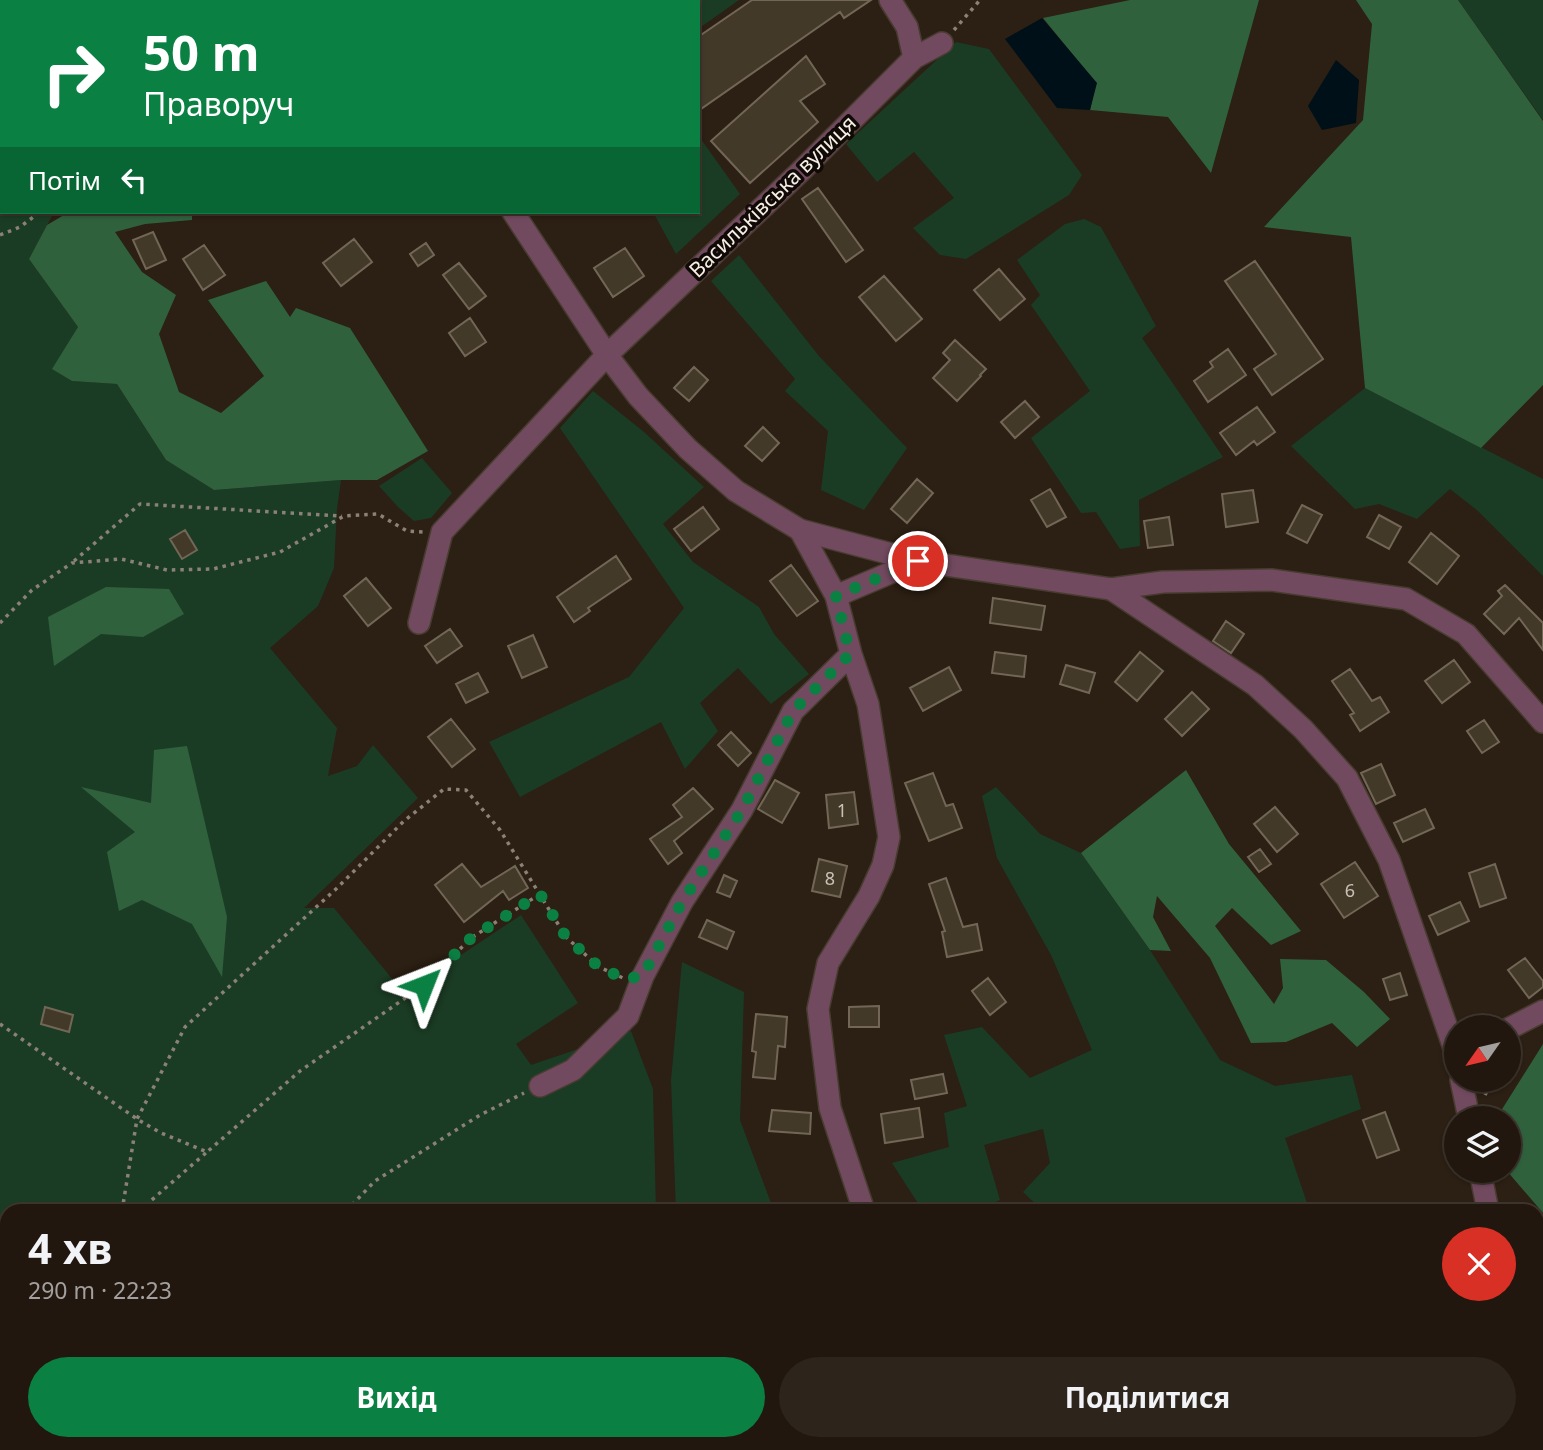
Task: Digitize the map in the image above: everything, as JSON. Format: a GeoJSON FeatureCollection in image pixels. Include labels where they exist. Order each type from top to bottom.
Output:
{"type":"FeatureCollection","features":[{"type":"Feature","properties":{"kind":"street"},"geometry":{"type":"LineString","coordinates":[[890,0],[907,27],[914,58]]}},
{"type":"Feature","properties":{"kind":"street","name":"Васильківська вулиця"},"geometry":{"type":"LineString","coordinates":[[419,623],[442,532],[607,355],[802,170],[914,58],[942,43]]}},
{"type":"Feature","properties":{"kind":"street"},"geometry":{"type":"LineString","coordinates":[[514,214],[607,355],[638,397],[688,449],[736,491],[800,530],[918,561],[1111,589],[1163,582],[1272,580],[1406,599],[1466,634],[1543,722]]}},
{"type":"Feature","properties":{"kind":"street"},"geometry":{"type":"LineString","coordinates":[[800,530],[836,596],[850,654],[868,704],[889,837],[883,865],[869,896],[828,963],[818,1009],[830,1108],[862,1204]]}},
{"type":"Feature","properties":{"kind":"street"},"geometry":{"type":"LineString","coordinates":[[836,596],[918,561]]}},
{"type":"Feature","properties":{"kind":"street"},"geometry":{"type":"LineString","coordinates":[[1111,589],[1255,685],[1303,729],[1347,778],[1389,860],[1444,1017]]}},
{"type":"Feature","properties":{"kind":"street"},"geometry":{"type":"LineString","coordinates":[[540,1086],[573,1070],[628,1016],[643,976],[682,902],[742,810],[793,711],[850,654]]}},
{"type":"Feature","properties":{"kind":"street"},"geometry":{"type":"LineString","coordinates":[[1521,1022],[1543,1011]]}},
{"type":"Feature","properties":{"kind":"street"},"geometry":{"type":"LineString","coordinates":[[1482,1183],[1487,1204]]}},
{"type":"Feature","properties":{"kind":"path"},"geometry":{"type":"LineString","coordinates":[[942,43],[980,0]]}},
{"type":"Feature","properties":{"kind":"path"},"geometry":{"type":"LineString","coordinates":[[0,235],[20,227],[37,214]]}},
{"type":"Feature","properties":{"kind":"path"},"geometry":{"type":"LineString","coordinates":[[0,623],[32,590],[72,563],[140,504],[344,516],[378,514],[407,531],[442,532]]}},
{"type":"Feature","properties":{"kind":"path"},"geometry":{"type":"LineString","coordinates":[[72,563],[121,559],[167,570],[214,569],[280,552],[344,516]]}},
{"type":"Feature","properties":{"kind":"path"},"geometry":{"type":"LineString","coordinates":[[123,1204],[137,1119],[185,1027],[336,889],[404,821],[444,789],[466,790],[499,830],[566,937],[599,967],[625,979],[643,976]]}},
{"type":"Feature","properties":{"kind":"path"},"geometry":{"type":"LineString","coordinates":[[147,1204],[300,1071],[424,985],[471,938],[540,894]]}},
{"type":"Feature","properties":{"kind":"path"},"geometry":{"type":"LineString","coordinates":[[0,1024],[137,1119],[161,1133],[207,1152]]}},
{"type":"Feature","properties":{"kind":"path"},"geometry":{"type":"LineString","coordinates":[[353,1204],[375,1181],[480,1115],[540,1086]]}},
{"type":"Feature","properties":{"kind":"green space"},"geometry":{"type":"Polygon","coordinates":[[[700,0],[739,0],[700,28],[700,0]]]}},
{"type":"Feature","properties":{"kind":"green space"},"geometry":{"type":"Polygon","coordinates":[[[1130,0],[1259,0],[1211,173],[1168,117],[1090,110],[1096,83],[1043,18],[1130,0]]]}},
{"type":"Feature","properties":{"kind":"green space"},"geometry":{"type":"Polygon","coordinates":[[[1356,0],[1458,0],[1543,121],[1543,385],[1481,448],[1365,388],[1351,237],[1264,227],[1363,120],[1372,24],[1356,0]]]}},
{"type":"Feature","properties":{"kind":"green space"},"geometry":{"type":"Polygon","coordinates":[[[1458,0],[1543,0],[1543,120],[1458,0]]]}},
{"type":"Feature","properties":{"kind":"green space"},"geometry":{"type":"Polygon","coordinates":[[[956,42],[989,49],[1082,175],[1069,195],[966,259],[940,255],[913,228],[954,198],[914,152],[877,182],[846,144],[956,42]]]}},
{"type":"Feature","properties":{"kind":"green space"},"geometry":{"type":"Polygon","coordinates":[[[700,138],[740,194],[676,254],[654,214],[700,214],[700,138]]]}},
{"type":"Feature","properties":{"kind":"green space"},"geometry":{"type":"Polygon","coordinates":[[[0,214],[53,214],[29,259],[78,327],[53,369],[72,381],[117,384],[166,460],[214,490],[341,480],[334,568],[318,606],[270,648],[337,728],[328,776],[357,766],[373,745],[418,798],[304,908],[334,908],[398,986],[452,955],[455,959],[521,915],[578,1003],[516,1044],[531,1065],[631,1031],[653,1089],[656,1204],[0,1204],[0,214]]]}},
{"type":"Feature","properties":{"kind":"green space"},"geometry":{"type":"Polygon","coordinates":[[[66,214],[192,214],[192,220],[145,224],[115,232],[142,272],[176,295],[159,334],[179,392],[221,413],[264,376],[208,300],[266,281],[290,317],[296,308],[350,328],[428,451],[377,480],[341,480],[214,490],[166,460],[117,384],[72,381],[52,369],[78,327],[29,259],[47,225],[66,214]]]}},
{"type":"Feature","properties":{"kind":"green space"},"geometry":{"type":"Polygon","coordinates":[[[1084,219],[1101,227],[1156,326],[1142,338],[1223,457],[1139,500],[1140,546],[1120,549],[1096,512],[1081,513],[1031,438],[1090,391],[1031,305],[1040,295],[1017,260],[1065,224],[1084,219]]]}},
{"type":"Feature","properties":{"kind":"green space"},"geometry":{"type":"Polygon","coordinates":[[[739,255],[819,356],[907,448],[864,510],[821,490],[828,431],[785,391],[795,379],[711,281],[739,255]]]}},
{"type":"Feature","properties":{"kind":"green space"},"geometry":{"type":"Polygon","coordinates":[[[1365,388],[1543,479],[1543,576],[1478,511],[1450,489],[1417,519],[1379,504],[1355,509],[1291,446],[1365,388]]]}},
{"type":"Feature","properties":{"kind":"green space"},"geometry":{"type":"Polygon","coordinates":[[[593,391],[644,432],[704,487],[663,524],[693,562],[759,607],[774,634],[809,674],[771,704],[738,668],[700,703],[718,731],[685,769],[661,722],[520,797],[489,742],[629,677],[684,608],[560,428],[593,391]]]}},
{"type":"Feature","properties":{"kind":"green space"},"geometry":{"type":"Polygon","coordinates":[[[422,458],[452,493],[431,518],[414,521],[379,486],[422,458]]]}},
{"type":"Feature","properties":{"kind":"green space"},"geometry":{"type":"Polygon","coordinates":[[[106,587],[169,589],[184,614],[143,637],[101,634],[54,666],[48,617],[106,587]]]}},
{"type":"Feature","properties":{"kind":"green space"},"geometry":{"type":"Polygon","coordinates":[[[187,746],[227,917],[222,977],[192,924],[142,900],[119,911],[107,852],[135,832],[81,787],[151,803],[154,750],[187,746]]]}},
{"type":"Feature","properties":{"kind":"green space"},"geometry":{"type":"Polygon","coordinates":[[[1186,770],[1229,844],[1301,931],[1271,945],[1232,908],[1215,926],[1274,1004],[1283,988],[1280,959],[1326,960],[1364,992],[1390,1019],[1357,1047],[1332,1023],[1286,1042],[1251,1043],[1210,958],[1157,896],[1153,917],[1171,951],[1150,950],[1081,853],[1186,770]]]}},
{"type":"Feature","properties":{"kind":"green space"},"geometry":{"type":"Polygon","coordinates":[[[996,787],[1040,834],[1081,853],[1150,950],[1220,1060],[1275,1086],[1352,1075],[1361,1109],[1285,1138],[1307,1203],[1353,1204],[1036,1204],[1023,1192],[1050,1163],[1043,1129],[984,1145],[1000,1200],[991,1204],[918,1204],[892,1163],[949,1147],[944,1113],[967,1106],[944,1035],[982,1027],[1030,1078],[1092,1050],[1051,955],[997,858],[982,796],[996,787]]]}},
{"type":"Feature","properties":{"kind":"green space"},"geometry":{"type":"Polygon","coordinates":[[[682,962],[744,992],[740,1120],[771,1204],[676,1204],[671,1080],[682,962]]]}},
{"type":"Feature","properties":{"kind":"green space"},"geometry":{"type":"Polygon","coordinates":[[[1543,1044],[1543,1204],[1535,1204],[1517,1183],[1521,1183],[1521,1106],[1504,1106],[1513,1092],[1521,1092],[1521,1079],[1543,1044]]]}},
{"type":"Feature","properties":{"kind":"shaded area"},"geometry":{"type":"Polygon","coordinates":[[[1042,18],[1097,83],[1090,110],[1057,108],[1005,39],[1042,18]]]}},
{"type":"Feature","properties":{"kind":"shaded area"},"geometry":{"type":"Polygon","coordinates":[[[1336,60],[1359,80],[1356,123],[1322,130],[1308,106],[1336,60]]]}},
{"type":"Feature","properties":{"kind":"building"},"geometry":{"type":"Polygon","coordinates":[[[752,0],[871,0],[844,18],[840,12],[700,110],[700,36],[752,0]]]}},
{"type":"Feature","properties":{"kind":"building"},"geometry":{"type":"Polygon","coordinates":[[[806,56],[825,84],[800,101],[818,122],[750,183],[711,141],[806,56]]]}},
{"type":"Feature","properties":{"kind":"building"},"geometry":{"type":"Polygon","coordinates":[[[818,188],[863,250],[846,262],[802,199],[818,188]]]}},
{"type":"Feature","properties":{"kind":"building"},"geometry":{"type":"Polygon","coordinates":[[[153,232],[166,260],[146,269],[133,240],[153,232]]]}},
{"type":"Feature","properties":{"kind":"building"},"geometry":{"type":"Polygon","coordinates":[[[354,239],[372,262],[341,286],[323,263],[354,239]]]}},
{"type":"Feature","properties":{"kind":"building"},"geometry":{"type":"Polygon","coordinates":[[[426,243],[434,255],[418,266],[410,254],[426,243]]]}},
{"type":"Feature","properties":{"kind":"building"},"geometry":{"type":"Polygon","coordinates":[[[204,245],[225,275],[203,290],[183,259],[204,245]]]}},
{"type":"Feature","properties":{"kind":"building"},"geometry":{"type":"Polygon","coordinates":[[[625,248],[644,276],[613,297],[594,268],[625,248]]]}},
{"type":"Feature","properties":{"kind":"building"},"geometry":{"type":"Polygon","coordinates":[[[1255,261],[1323,359],[1272,395],[1254,369],[1276,354],[1225,281],[1255,261]]]}},
{"type":"Feature","properties":{"kind":"building"},"geometry":{"type":"Polygon","coordinates":[[[459,263],[486,296],[469,309],[443,275],[459,263]]]}},
{"type":"Feature","properties":{"kind":"building"},"geometry":{"type":"Polygon","coordinates":[[[999,269],[1025,299],[1000,320],[974,290],[999,269]]]}},
{"type":"Feature","properties":{"kind":"building"},"geometry":{"type":"Polygon","coordinates":[[[884,276],[922,319],[896,341],[859,297],[884,276]]]}},
{"type":"Feature","properties":{"kind":"building"},"geometry":{"type":"Polygon","coordinates":[[[470,318],[486,342],[465,356],[449,333],[470,318]]]}},
{"type":"Feature","properties":{"kind":"building"},"geometry":{"type":"Polygon","coordinates":[[[955,340],[986,369],[957,401],[933,378],[950,360],[943,353],[955,340]]]}},
{"type":"Feature","properties":{"kind":"building"},"geometry":{"type":"Polygon","coordinates":[[[1228,349],[1246,375],[1208,402],[1194,381],[1213,367],[1210,362],[1228,349]]]}},
{"type":"Feature","properties":{"kind":"building"},"geometry":{"type":"Polygon","coordinates":[[[694,367],[708,380],[689,401],[674,388],[694,367]]]}},
{"type":"Feature","properties":{"kind":"building"},"geometry":{"type":"Polygon","coordinates":[[[1025,401],[1039,417],[1015,438],[1001,422],[1025,401]]]}},
{"type":"Feature","properties":{"kind":"building"},"geometry":{"type":"Polygon","coordinates":[[[1257,407],[1275,432],[1257,445],[1254,441],[1236,455],[1220,433],[1257,407]]]}},
{"type":"Feature","properties":{"kind":"building"},"geometry":{"type":"Polygon","coordinates":[[[763,427],[779,443],[762,461],[745,446],[763,427]]]}},
{"type":"Feature","properties":{"kind":"building"},"geometry":{"type":"Polygon","coordinates":[[[917,479],[933,493],[907,523],[891,509],[917,479]]]}},
{"type":"Feature","properties":{"kind":"building"},"geometry":{"type":"Polygon","coordinates":[[[1050,489],[1066,517],[1047,527],[1031,500],[1050,489]]]}},
{"type":"Feature","properties":{"kind":"building"},"geometry":{"type":"Polygon","coordinates":[[[1253,490],[1258,522],[1226,527],[1222,494],[1253,490]]]}},
{"type":"Feature","properties":{"kind":"building"},"geometry":{"type":"Polygon","coordinates":[[[1302,505],[1322,515],[1307,543],[1287,533],[1302,505]]]}},
{"type":"Feature","properties":{"kind":"building"},"geometry":{"type":"Polygon","coordinates":[[[703,507],[719,529],[691,551],[674,529],[703,507]]]}},
{"type":"Feature","properties":{"kind":"building"},"geometry":{"type":"Polygon","coordinates":[[[1379,515],[1401,527],[1389,549],[1367,537],[1379,515]]]}},
{"type":"Feature","properties":{"kind":"building"},"geometry":{"type":"Polygon","coordinates":[[[1169,517],[1173,545],[1148,548],[1144,521],[1169,517]]]}},
{"type":"Feature","properties":{"kind":"building"},"geometry":{"type":"Polygon","coordinates":[[[185,530],[197,550],[182,559],[170,539],[185,530]]]}},
{"type":"Feature","properties":{"kind":"building"},"geometry":{"type":"Polygon","coordinates":[[[1431,533],[1459,556],[1437,584],[1409,562],[1431,533]]]}},
{"type":"Feature","properties":{"kind":"building"},"geometry":{"type":"Polygon","coordinates":[[[616,556],[631,579],[588,608],[590,611],[574,622],[557,597],[616,556]]]}},
{"type":"Feature","properties":{"kind":"building"},"geometry":{"type":"Polygon","coordinates":[[[791,565],[818,601],[797,616],[770,581],[791,565]]]}},
{"type":"Feature","properties":{"kind":"building"},"geometry":{"type":"Polygon","coordinates":[[[366,578],[391,608],[368,626],[344,596],[366,578]]]}},
{"type":"Feature","properties":{"kind":"building"},"geometry":{"type":"Polygon","coordinates":[[[1505,585],[1543,623],[1543,650],[1519,618],[1504,634],[1484,614],[1502,596],[1498,591],[1505,585]]]}},
{"type":"Feature","properties":{"kind":"building"},"geometry":{"type":"Polygon","coordinates":[[[993,598],[1045,606],[1041,630],[990,623],[993,598]]]}},
{"type":"Feature","properties":{"kind":"building"},"geometry":{"type":"Polygon","coordinates":[[[1226,621],[1244,634],[1231,653],[1213,641],[1226,621]]]}},
{"type":"Feature","properties":{"kind":"building"},"geometry":{"type":"Polygon","coordinates":[[[450,629],[462,646],[437,663],[425,646],[450,629]]]}},
{"type":"Feature","properties":{"kind":"building"},"geometry":{"type":"Polygon","coordinates":[[[533,635],[547,667],[522,678],[508,646],[533,635]]]}},
{"type":"Feature","properties":{"kind":"building"},"geometry":{"type":"Polygon","coordinates":[[[995,652],[1026,656],[1024,677],[992,673],[995,652]]]}},
{"type":"Feature","properties":{"kind":"building"},"geometry":{"type":"Polygon","coordinates":[[[1140,652],[1163,671],[1137,701],[1115,682],[1140,652]]]}},
{"type":"Feature","properties":{"kind":"building"},"geometry":{"type":"Polygon","coordinates":[[[1454,660],[1470,682],[1442,703],[1425,681],[1454,660]]]}},
{"type":"Feature","properties":{"kind":"building"},"geometry":{"type":"Polygon","coordinates":[[[1066,665],[1095,673],[1089,693],[1060,684],[1066,665]]]}},
{"type":"Feature","properties":{"kind":"building"},"geometry":{"type":"Polygon","coordinates":[[[949,667],[961,690],[923,711],[910,688],[949,667]]]}},
{"type":"Feature","properties":{"kind":"building"},"geometry":{"type":"Polygon","coordinates":[[[1350,669],[1372,701],[1380,697],[1389,712],[1360,731],[1350,715],[1354,713],[1332,681],[1350,669]]]}},
{"type":"Feature","properties":{"kind":"building"},"geometry":{"type":"Polygon","coordinates":[[[478,673],[488,692],[466,703],[456,684],[478,673]]]}},
{"type":"Feature","properties":{"kind":"building"},"geometry":{"type":"Polygon","coordinates":[[[1192,692],[1209,709],[1182,736],[1165,719],[1192,692]]]}},
{"type":"Feature","properties":{"kind":"building"},"geometry":{"type":"Polygon","coordinates":[[[451,719],[475,749],[452,767],[428,737],[451,719]]]}},
{"type":"Feature","properties":{"kind":"building"},"geometry":{"type":"Polygon","coordinates":[[[1484,720],[1499,742],[1482,753],[1467,731],[1484,720]]]}},
{"type":"Feature","properties":{"kind":"building"},"geometry":{"type":"Polygon","coordinates":[[[731,732],[751,753],[738,766],[718,745],[731,732]]]}},
{"type":"Feature","properties":{"kind":"building"},"geometry":{"type":"Polygon","coordinates":[[[1381,764],[1395,795],[1376,804],[1361,773],[1381,764]]]}},
{"type":"Feature","properties":{"kind":"building"},"geometry":{"type":"Polygon","coordinates":[[[933,773],[946,806],[953,804],[962,828],[929,841],[905,783],[933,773]]]}},
{"type":"Feature","properties":{"kind":"building"},"geometry":{"type":"Polygon","coordinates":[[[775,780],[799,793],[782,823],[758,809],[775,780]]]}},
{"type":"Feature","properties":{"kind":"building"},"geometry":{"type":"Polygon","coordinates":[[[693,788],[713,809],[674,841],[682,853],[668,864],[650,839],[682,817],[673,805],[693,788]]]}},
{"type":"Feature","properties":{"kind":"building"},"geometry":{"type":"Polygon","coordinates":[[[854,792],[858,824],[829,828],[826,795],[854,792]]]}},
{"type":"Feature","properties":{"kind":"building"},"geometry":{"type":"Polygon","coordinates":[[[1275,807],[1298,834],[1277,852],[1254,824],[1275,807]]]}},
{"type":"Feature","properties":{"kind":"building"},"geometry":{"type":"Polygon","coordinates":[[[1425,809],[1434,828],[1403,842],[1394,823],[1425,809]]]}},
{"type":"Feature","properties":{"kind":"building"},"geometry":{"type":"Polygon","coordinates":[[[1260,849],[1271,864],[1259,872],[1248,857],[1260,849]]]}},
{"type":"Feature","properties":{"kind":"building"},"geometry":{"type":"Polygon","coordinates":[[[819,859],[847,866],[840,897],[812,891],[819,859]]]}},
{"type":"Feature","properties":{"kind":"building"},"geometry":{"type":"Polygon","coordinates":[[[1355,862],[1378,896],[1344,918],[1321,884],[1355,862]]]}},
{"type":"Feature","properties":{"kind":"building"},"geometry":{"type":"Polygon","coordinates":[[[462,864],[481,887],[515,866],[528,888],[509,900],[503,891],[464,922],[435,885],[462,864]]]}},
{"type":"Feature","properties":{"kind":"building"},"geometry":{"type":"Polygon","coordinates":[[[1495,864],[1506,898],[1480,907],[1469,873],[1495,864]]]}},
{"type":"Feature","properties":{"kind":"building"},"geometry":{"type":"Polygon","coordinates":[[[724,875],[737,881],[730,897],[717,892],[724,875]]]}},
{"type":"Feature","properties":{"kind":"building"},"geometry":{"type":"Polygon","coordinates":[[[946,878],[963,927],[977,924],[982,950],[947,957],[942,932],[945,931],[929,884],[946,878]]]}},
{"type":"Feature","properties":{"kind":"building"},"geometry":{"type":"Polygon","coordinates":[[[1460,902],[1469,921],[1438,935],[1429,916],[1460,902]]]}},
{"type":"Feature","properties":{"kind":"building"},"geometry":{"type":"Polygon","coordinates":[[[707,920],[734,932],[727,949],[699,937],[707,920]]]}},
{"type":"Feature","properties":{"kind":"building"},"geometry":{"type":"Polygon","coordinates":[[[1525,958],[1543,981],[1543,987],[1529,998],[1508,970],[1525,958]]]}},
{"type":"Feature","properties":{"kind":"building"},"geometry":{"type":"Polygon","coordinates":[[[1400,973],[1407,995],[1390,1000],[1383,979],[1400,973]]]}},
{"type":"Feature","properties":{"kind":"building"},"geometry":{"type":"Polygon","coordinates":[[[988,978],[1006,1002],[990,1015],[972,991],[988,978]]]}},
{"type":"Feature","properties":{"kind":"building"},"geometry":{"type":"Polygon","coordinates":[[[879,1006],[879,1027],[849,1027],[849,1007],[879,1006]]]}},
{"type":"Feature","properties":{"kind":"building"},"geometry":{"type":"Polygon","coordinates":[[[45,1007],[73,1015],[69,1032],[41,1024],[45,1007]]]}},
{"type":"Feature","properties":{"kind":"building"},"geometry":{"type":"Polygon","coordinates":[[[756,1014],[787,1017],[785,1047],[778,1046],[775,1079],[753,1077],[756,1052],[752,1051],[756,1014]]]}},
{"type":"Feature","properties":{"kind":"building"},"geometry":{"type":"Polygon","coordinates":[[[943,1074],[947,1093],[915,1099],[911,1080],[943,1074]]]}},
{"type":"Feature","properties":{"kind":"building"},"geometry":{"type":"Polygon","coordinates":[[[919,1108],[923,1137],[885,1143],[881,1114],[919,1108]]]}},
{"type":"Feature","properties":{"kind":"building"},"geometry":{"type":"Polygon","coordinates":[[[772,1110],[811,1113],[810,1134],[769,1131],[772,1110]]]}},
{"type":"Feature","properties":{"kind":"building"},"geometry":{"type":"Polygon","coordinates":[[[1385,1112],[1399,1150],[1377,1158],[1363,1120],[1385,1112]]]}},
{"type":"Feature","properties":{"kind":"route"},"geometry":{"type":"LineString","coordinates":[[424,985],[471,938],[540,894],[566,937],[599,967],[625,979],[643,976],[682,902],[742,810],[793,711],[850,654],[836,596],[918,561]]}}]}
